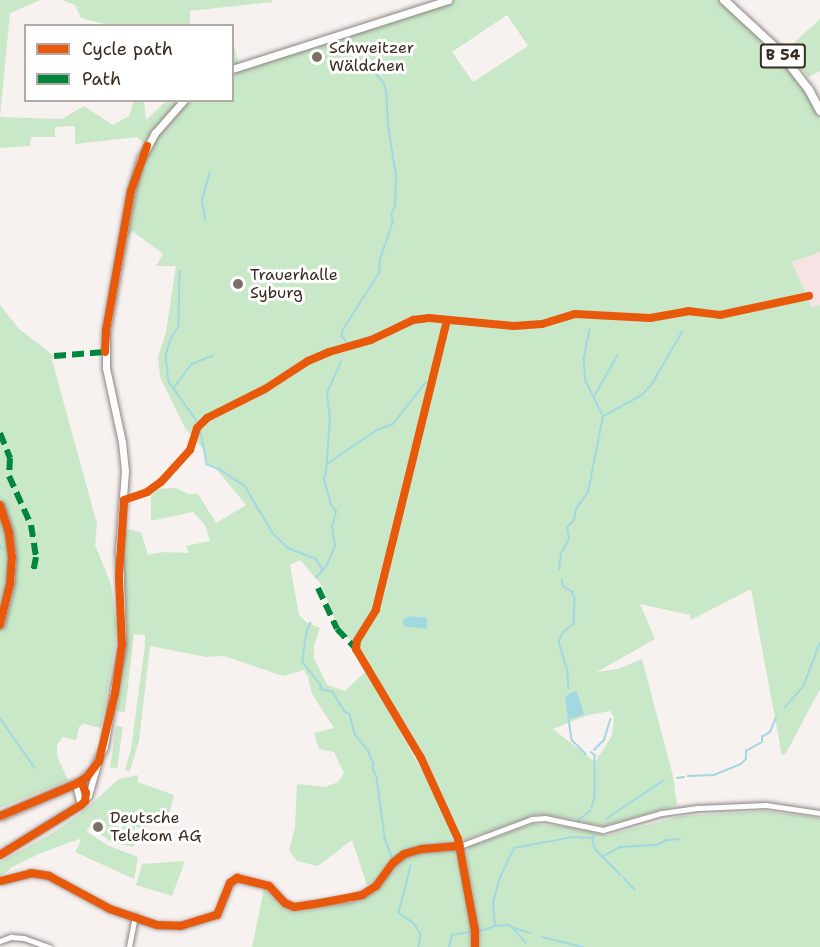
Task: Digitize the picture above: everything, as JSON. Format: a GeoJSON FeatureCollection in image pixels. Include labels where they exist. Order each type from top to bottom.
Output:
{"type":"FeatureCollection","features":[{"type":"Feature","properties":{"kind":"main road"},"geometry":{"type":"LineString","coordinates":[[234,68],[448,0]]}},
{"type":"Feature","properties":{"kind":"main road","name":"B 54"},"geometry":{"type":"LineString","coordinates":[[724,0],[779,51],[809,90],[820,111]]}},
{"type":"Feature","properties":{"kind":"main road"},"geometry":{"type":"LineString","coordinates":[[2,815],[79,783],[99,761],[110,717],[122,645],[119,552],[125,488],[122,442],[106,368],[106,331],[131,191],[139,166],[155,133],[182,102]]}},
{"type":"Feature","properties":{"kind":"main road"},"geometry":{"type":"LineString","coordinates":[[0,506],[9,533],[12,557],[10,584],[0,625]]}},
{"type":"Feature","properties":{"kind":"street"},"geometry":{"type":"LineString","coordinates":[[0,855],[83,803],[92,790],[99,761]]}},
{"type":"Feature","properties":{"kind":"street"},"geometry":{"type":"LineString","coordinates":[[79,783],[86,793],[83,803]]}},
{"type":"Feature","properties":{"kind":"street"},"geometry":{"type":"LineString","coordinates":[[0,881],[31,873],[49,876],[104,907],[157,925],[180,926],[218,914],[230,884],[237,878],[269,886],[285,903],[294,907],[348,899],[362,895],[376,886],[393,863],[404,854],[422,849],[460,846],[539,818],[603,830],[662,813],[699,808],[766,805],[820,813]]}},
{"type":"Feature","properties":{"kind":"street"},"geometry":{"type":"LineString","coordinates":[[460,846],[475,931],[475,947]]}},
{"type":"Feature","properties":{"kind":"street"},"geometry":{"type":"LineString","coordinates":[[129,947],[135,917]]}},
{"type":"Feature","properties":{"kind":"street"},"geometry":{"type":"LineString","coordinates":[[0,941],[11,937],[24,938],[49,947]]}},
{"type":"Feature","properties":{"kind":"shaded area"},"geometry":{"type":"Polygon","coordinates":[[[820,252],[820,305],[812,308],[792,262],[820,252]]]}},
{"type":"Feature","properties":{"kind":"green space"},"geometry":{"type":"Polygon","coordinates":[[[0,0],[40,0],[10,13],[0,117],[0,0]]]}},
{"type":"Feature","properties":{"kind":"green space"},"geometry":{"type":"Polygon","coordinates":[[[62,0],[272,0],[272,2],[190,11],[190,24],[104,24],[81,18],[75,5],[62,0]]]}},
{"type":"Feature","properties":{"kind":"green space"},"geometry":{"type":"Polygon","coordinates":[[[448,0],[724,0],[779,51],[820,111],[820,252],[792,262],[812,308],[820,305],[820,689],[786,753],[782,756],[751,589],[691,620],[690,615],[640,604],[655,639],[597,672],[618,669],[642,659],[673,776],[677,805],[604,826],[581,821],[589,811],[579,820],[538,814],[461,841],[430,775],[359,651],[337,625],[321,584],[300,560],[290,565],[299,615],[306,622],[320,628],[314,645],[314,658],[327,685],[345,691],[365,672],[436,796],[460,854],[473,929],[473,947],[252,947],[264,889],[281,906],[294,913],[357,902],[377,891],[400,862],[393,855],[374,882],[367,885],[352,840],[318,866],[297,861],[289,850],[295,828],[297,784],[326,787],[338,782],[344,773],[334,752],[319,749],[314,733],[334,728],[312,694],[304,670],[283,676],[224,656],[206,657],[150,646],[139,741],[129,772],[125,770],[131,749],[145,645],[145,635],[134,634],[125,712],[117,711],[127,628],[123,574],[126,529],[141,532],[148,555],[164,552],[189,553],[186,546],[210,541],[205,525],[193,512],[151,521],[151,496],[142,496],[156,489],[176,488],[188,494],[198,494],[216,523],[246,505],[217,470],[218,467],[209,464],[203,449],[185,428],[160,377],[158,357],[166,332],[176,266],[156,266],[163,254],[132,231],[122,244],[147,146],[137,137],[75,144],[75,126],[55,127],[55,137],[31,137],[30,146],[0,148],[0,117],[62,119],[84,106],[113,125],[129,116],[134,102],[144,102],[146,120],[165,102],[234,102],[234,47],[239,65],[448,0]],[[507,15],[452,52],[473,82],[528,46],[507,15]],[[610,711],[588,715],[553,729],[595,762],[612,736],[614,717],[610,711]]]}},
{"type":"Feature","properties":{"kind":"green space"},"geometry":{"type":"Polygon","coordinates":[[[820,19],[820,71],[808,77],[788,48],[820,19]]]}},
{"type":"Feature","properties":{"kind":"green space"},"geometry":{"type":"Polygon","coordinates":[[[0,305],[19,329],[54,356],[52,360],[97,524],[95,545],[111,584],[116,622],[115,646],[101,728],[84,724],[79,727],[76,740],[62,737],[57,745],[57,756],[68,780],[0,808],[0,305]]]}},
{"type":"Feature","properties":{"kind":"green space"},"geometry":{"type":"Polygon","coordinates":[[[116,726],[123,727],[117,769],[110,768],[116,726]]]}},
{"type":"Feature","properties":{"kind":"green space"},"geometry":{"type":"Polygon","coordinates":[[[138,775],[138,782],[174,795],[168,818],[147,816],[147,828],[135,827],[134,847],[114,843],[88,827],[87,832],[109,846],[138,857],[134,879],[75,852],[81,841],[79,839],[41,853],[12,867],[0,877],[0,862],[51,834],[80,814],[119,779],[138,775]]]}},
{"type":"Feature","properties":{"kind":"green space"},"geometry":{"type":"Polygon","coordinates":[[[765,811],[820,818],[820,947],[478,947],[479,930],[466,854],[469,847],[533,824],[560,826],[608,835],[682,816],[765,811]]]}},
{"type":"Feature","properties":{"kind":"green space"},"geometry":{"type":"Polygon","coordinates":[[[185,861],[172,896],[136,885],[142,864],[185,861]]]}},
{"type":"Feature","properties":{"kind":"water"},"geometry":{"type":"Polygon","coordinates":[[[411,616],[427,618],[427,629],[404,626],[403,619],[411,616]]]}},
{"type":"Feature","properties":{"kind":"water"},"geometry":{"type":"Polygon","coordinates":[[[574,691],[577,692],[584,714],[568,720],[565,697],[574,691]]]}},
{"type":"Feature","properties":{"kind":"waterway"},"geometry":{"type":"LineString","coordinates":[[347,343],[342,337],[342,331],[379,273],[380,259],[393,222],[391,215],[395,206],[396,176],[388,126],[386,91],[383,82],[371,69]]}},
{"type":"Feature","properties":{"kind":"waterway"},"geometry":{"type":"LineString","coordinates":[[205,220],[202,200],[210,172]]}},
{"type":"Feature","properties":{"kind":"waterway"},"geometry":{"type":"LineString","coordinates":[[180,271],[179,327],[172,337],[166,355],[169,382],[197,421]]}},
{"type":"Feature","properties":{"kind":"waterway"},"geometry":{"type":"LineString","coordinates":[[590,329],[584,359],[586,381],[603,416]]}},
{"type":"Feature","properties":{"kind":"waterway"},"geometry":{"type":"LineString","coordinates":[[604,416],[642,395],[652,384],[682,332]]}},
{"type":"Feature","properties":{"kind":"waterway"},"geometry":{"type":"LineString","coordinates":[[173,389],[192,364],[212,356]]}},
{"type":"Feature","properties":{"kind":"waterway"},"geometry":{"type":"LineString","coordinates":[[594,397],[617,356]]}},
{"type":"Feature","properties":{"kind":"waterway"},"geometry":{"type":"LineString","coordinates":[[316,578],[327,565],[335,546],[332,527],[336,512],[331,505],[324,478],[330,419],[327,393],[341,362]]}},
{"type":"Feature","properties":{"kind":"waterway"},"geometry":{"type":"LineString","coordinates":[[327,464],[377,430],[393,424],[426,382]]}},
{"type":"Feature","properties":{"kind":"waterway"},"geometry":{"type":"LineString","coordinates":[[559,570],[561,554],[569,539],[567,527],[574,520],[576,509],[588,492],[603,416]]}},
{"type":"Feature","properties":{"kind":"waterway"},"geometry":{"type":"LineString","coordinates":[[200,427],[207,464],[221,470],[245,486],[273,533],[288,548],[316,559],[323,570]]}},
{"type":"Feature","properties":{"kind":"waterway"},"geometry":{"type":"LineString","coordinates":[[562,580],[564,587],[572,591],[575,599],[574,624],[564,632],[559,642],[568,672],[569,689]]}},
{"type":"Feature","properties":{"kind":"waterway"},"geometry":{"type":"LineString","coordinates":[[311,623],[307,632],[303,662],[321,685],[321,689],[333,692],[345,712],[350,714],[355,734],[368,750],[377,777],[385,838],[392,857],[413,847]]}},
{"type":"Feature","properties":{"kind":"waterway"},"geometry":{"type":"LineString","coordinates":[[785,707],[803,687],[820,643]]}},
{"type":"Feature","properties":{"kind":"waterway"},"geometry":{"type":"LineString","coordinates":[[0,718],[35,768]]}},
{"type":"Feature","properties":{"kind":"waterway"},"geometry":{"type":"LineString","coordinates":[[688,776],[714,775],[741,764],[746,759],[746,751],[762,742],[762,737],[770,732],[776,718]]}},
{"type":"Feature","properties":{"kind":"waterway"},"geometry":{"type":"LineString","coordinates":[[569,720],[572,740],[586,754]]}},
{"type":"Feature","properties":{"kind":"waterway"},"geometry":{"type":"LineString","coordinates":[[594,750],[604,740],[610,720]]}},
{"type":"Feature","properties":{"kind":"waterway"},"geometry":{"type":"LineString","coordinates":[[591,752],[595,755],[595,797],[592,808]]}},
{"type":"Feature","properties":{"kind":"waterway"},"geometry":{"type":"LineString","coordinates":[[677,778],[684,777]]}},
{"type":"Feature","properties":{"kind":"waterway"},"geometry":{"type":"LineString","coordinates":[[606,819],[663,781]]}},
{"type":"Feature","properties":{"kind":"waterway"},"geometry":{"type":"LineString","coordinates":[[578,821],[590,811]]}},
{"type":"Feature","properties":{"kind":"waterway"},"geometry":{"type":"LineString","coordinates":[[594,835],[593,842],[596,850],[621,875]]}},
{"type":"Feature","properties":{"kind":"waterway"},"geometry":{"type":"LineString","coordinates":[[495,926],[493,903],[499,880],[514,848],[573,837],[593,838]]}},
{"type":"Feature","properties":{"kind":"waterway"},"geometry":{"type":"LineString","coordinates":[[602,857],[620,847],[657,845],[667,840],[680,839]]}},
{"type":"Feature","properties":{"kind":"waterway"},"geometry":{"type":"LineString","coordinates":[[411,866],[399,913],[414,923],[421,934],[419,947]]}},
{"type":"Feature","properties":{"kind":"waterway"},"geometry":{"type":"LineString","coordinates":[[624,878],[635,890]]}},
{"type":"Feature","properties":{"kind":"waterway"},"geometry":{"type":"LineString","coordinates":[[480,931],[495,926],[510,925],[526,943]]}},
{"type":"Feature","properties":{"kind":"waterway"},"geometry":{"type":"LineString","coordinates":[[514,928],[530,933]]}},
{"type":"Feature","properties":{"kind":"waterway"},"geometry":{"type":"LineString","coordinates":[[449,947],[452,935],[471,932]]}},
{"type":"Feature","properties":{"kind":"waterway"},"geometry":{"type":"LineString","coordinates":[[542,937],[583,947]]}},
{"type":"Feature","properties":{"kind":"marked path"},"geometry":{"type":"LineString","coordinates":[[54,356],[105,352]]}},
{"type":"Feature","properties":{"kind":"marked path"},"geometry":{"type":"LineString","coordinates":[[0,433],[10,458],[9,476],[31,525],[36,557],[33,573]]}},
{"type":"Feature","properties":{"kind":"marked path"},"geometry":{"type":"LineString","coordinates":[[318,588],[337,629],[357,650]]}},
{"type":"Feature","properties":{"kind":"cycle path"},"geometry":{"type":"LineString","coordinates":[[105,352],[106,331],[131,191],[147,146]]}},
{"type":"Feature","properties":{"kind":"cycle path"},"geometry":{"type":"LineString","coordinates":[[0,816],[76,784],[87,777],[99,761],[115,693],[122,645],[119,576],[124,500],[147,492],[161,482],[190,450],[197,428],[207,418],[265,389],[308,361],[329,352],[371,340],[413,320],[429,318],[514,326],[542,324],[575,314],[650,318],[688,311],[720,315],[809,296]]}},
{"type":"Feature","properties":{"kind":"cycle path"},"geometry":{"type":"LineString","coordinates":[[447,320],[376,610],[357,641],[356,649],[421,758],[458,839],[475,931],[475,947]]}},
{"type":"Feature","properties":{"kind":"cycle path"},"geometry":{"type":"LineString","coordinates":[[0,505],[9,533],[12,557],[10,584],[0,625]]}},
{"type":"Feature","properties":{"kind":"cycle path"},"geometry":{"type":"LineString","coordinates":[[0,855],[81,805],[85,801],[86,793],[81,781]]}},
{"type":"Feature","properties":{"kind":"cycle path"},"geometry":{"type":"LineString","coordinates":[[0,881],[31,873],[49,876],[110,909],[157,925],[180,926],[217,915],[230,883],[237,878],[269,886],[285,903],[294,907],[315,904],[362,895],[376,886],[393,863],[404,854],[422,849],[460,846]]}},
{"type":"Feature","properties":{"kind":"place","name":"Schweitzer Wäldchen"},"geometry":{"type":"Point","coordinates":[317,57]}},
{"type":"Feature","properties":{"kind":"place","name":"Trauerhalle Syburg"},"geometry":{"type":"Point","coordinates":[238,284]}},
{"type":"Feature","properties":{"kind":"place","name":"Deutsche Telekom AG"},"geometry":{"type":"Point","coordinates":[98,827]}}]}
